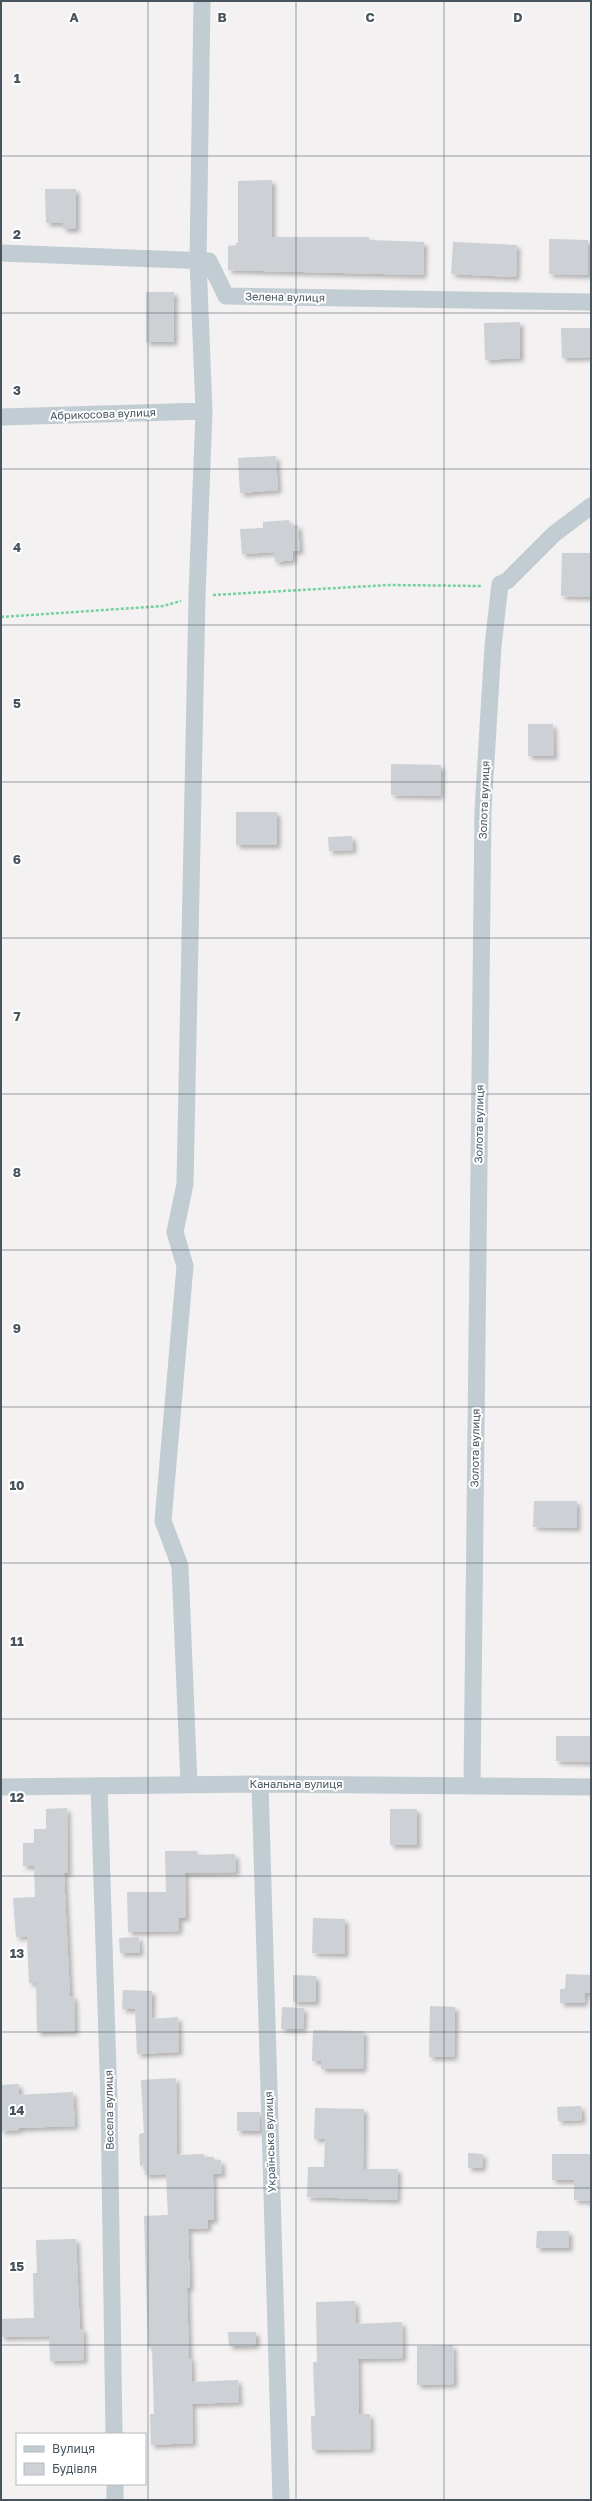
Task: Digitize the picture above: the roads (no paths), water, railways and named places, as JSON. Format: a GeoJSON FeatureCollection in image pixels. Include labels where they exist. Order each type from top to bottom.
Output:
{"type":"FeatureCollection","features":[{"type":"Feature","properties":{"kind":"street"},"geometry":{"type":"LineString","coordinates":[[190,1785],[180,1566],[164,1521],[184,1266],[175,1232],[185,1184],[198,596],[204,411],[198,261],[202,1]]}},
{"type":"Feature","properties":{"kind":"street","name":"Зелена вулиця"},"geometry":{"type":"LineString","coordinates":[[1,253],[209,261],[226,296],[591,302]]}},
{"type":"Feature","properties":{"kind":"street","name":"Абрикосова вулиця"},"geometry":{"type":"LineString","coordinates":[[1,417],[204,411]]}},
{"type":"Feature","properties":{"kind":"street","name":"Золота вулиця"},"geometry":{"type":"LineString","coordinates":[[472,1786],[483,810],[493,646],[500,584],[506,581],[554,534],[591,506]]}},
{"type":"Feature","properties":{"kind":"street","name":"Канальна вулиця"},"geometry":{"type":"LineString","coordinates":[[1,1787],[260,1784],[591,1787]]}},
{"type":"Feature","properties":{"kind":"street","name":"Українська вулиця"},"geometry":{"type":"LineString","coordinates":[[260,1784],[281,2500]]}},
{"type":"Feature","properties":{"kind":"street","name":"Весела вулиця"},"geometry":{"type":"LineString","coordinates":[[99,1786],[109,2101],[114,2433]]}},
{"type":"Feature","properties":{"kind":"street"},"geometry":{"type":"LineString","coordinates":[[115,2485],[115,2500]]}}]}
